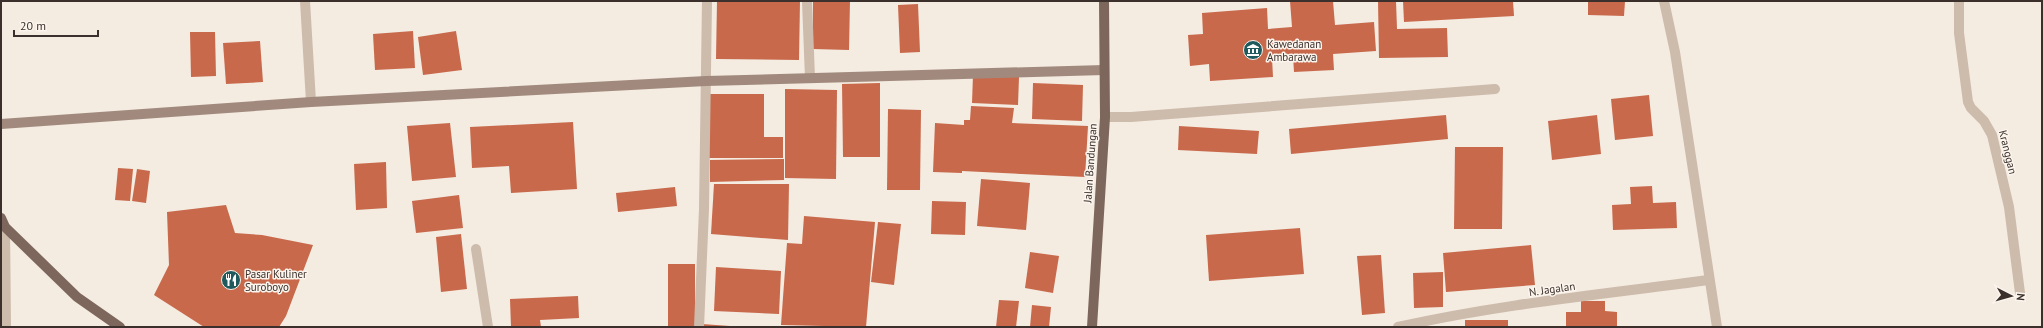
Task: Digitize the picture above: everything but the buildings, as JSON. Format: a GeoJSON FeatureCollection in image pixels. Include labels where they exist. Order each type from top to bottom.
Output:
{"type":"FeatureCollection","features":[{"type":"Feature","properties":{"kind":"main road","name":"Jalan Bandungan"},"geometry":{"type":"LineString","coordinates":[[1092,327],[1105,117],[1104,1]]}},
{"type":"Feature","properties":{"kind":"main road"},"geometry":{"type":"LineString","coordinates":[[1,124],[311,102],[706,81],[1104,70]]}},
{"type":"Feature","properties":{"kind":"main road"},"geometry":{"type":"LineString","coordinates":[[3,223],[77,297],[120,327]]}},
{"type":"Feature","properties":{"kind":"street"},"geometry":{"type":"LineString","coordinates":[[305,1],[311,102]]}},
{"type":"Feature","properties":{"kind":"street"},"geometry":{"type":"LineString","coordinates":[[698,327],[704,209],[707,1]]}},
{"type":"Feature","properties":{"kind":"street"},"geometry":{"type":"LineString","coordinates":[[807,1],[810,78]]}},
{"type":"Feature","properties":{"kind":"street"},"geometry":{"type":"LineString","coordinates":[[1664,1],[1675,52],[1717,327]]}},
{"type":"Feature","properties":{"kind":"street","name":"Kranggan"},"geometry":{"type":"LineString","coordinates":[[1959,1],[1959,33],[1968,102],[1970,108],[1984,121],[1992,135],[2009,207],[2020,293]]}},
{"type":"Feature","properties":{"kind":"street"},"geometry":{"type":"LineString","coordinates":[[1105,117],[1131,117],[1494,89]]}},
{"type":"Feature","properties":{"kind":"street"},"geometry":{"type":"LineString","coordinates":[[3,223],[6,327]]}},
{"type":"Feature","properties":{"kind":"street"},"geometry":{"type":"LineString","coordinates":[[476,249],[488,327]]}},
{"type":"Feature","properties":{"kind":"street","name":"N. Jagalan"},"geometry":{"type":"LineString","coordinates":[[1398,327],[1444,317],[1526,304],[1709,280]]}},
{"type":"Feature","properties":{"kind":"place","name":"Kawedanan Ambarawa"},"geometry":{"type":"Point","coordinates":[1253,50]}},
{"type":"Feature","properties":{"kind":"place","name":"Pasar Kuliner Suroboyo"},"geometry":{"type":"Point","coordinates":[231,280]}}]}
